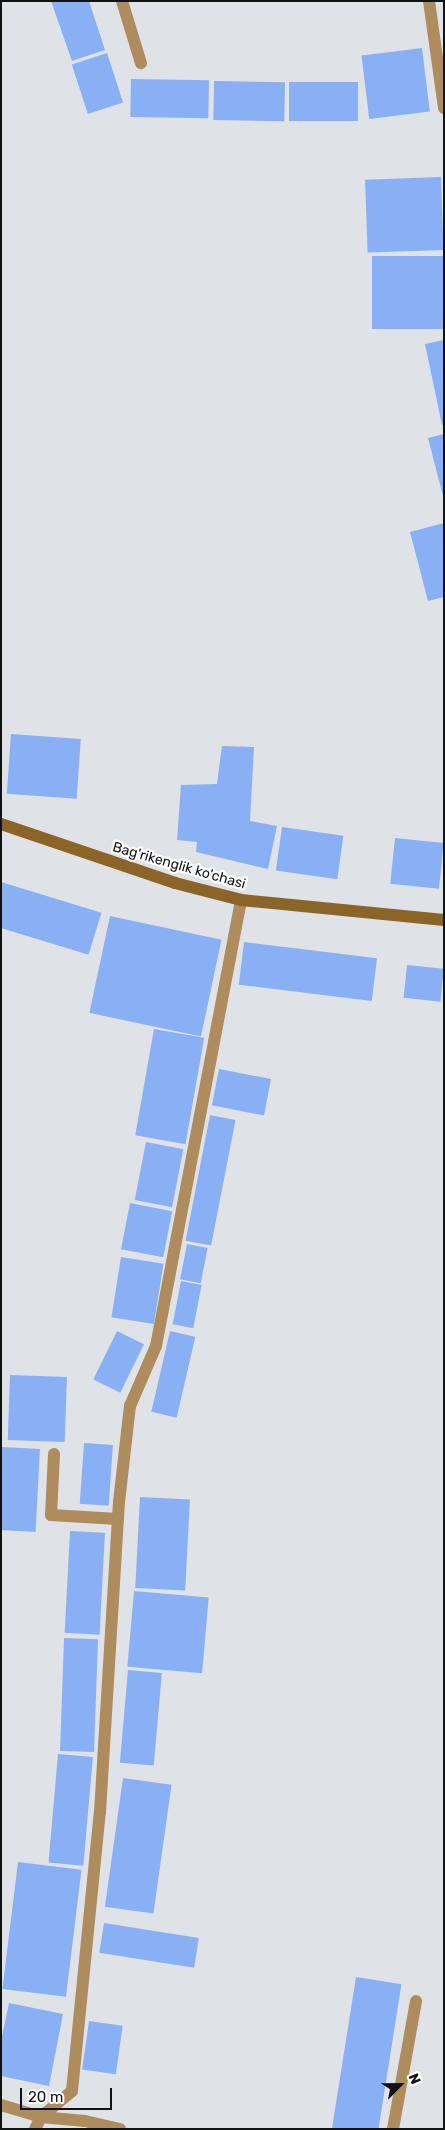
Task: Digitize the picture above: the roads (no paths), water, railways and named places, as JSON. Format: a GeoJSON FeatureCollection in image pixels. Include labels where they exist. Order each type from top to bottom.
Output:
{"type":"FeatureCollection","features":[{"type":"Feature","properties":{"kind":"main road","name":"Bag'rikenglik ko'chasi"},"geometry":{"type":"LineString","coordinates":[[1,824],[175,883],[241,900],[444,920]]}},
{"type":"Feature","properties":{"kind":"street"},"geometry":{"type":"LineString","coordinates":[[122,1],[142,63]]}},
{"type":"Feature","properties":{"kind":"street"},"geometry":{"type":"LineString","coordinates":[[429,1],[444,108]]}},
{"type":"Feature","properties":{"kind":"street"},"geometry":{"type":"LineString","coordinates":[[38,2123],[72,2090],[100,1812],[118,1519],[130,1406],[156,1346],[241,900]]}},
{"type":"Feature","properties":{"kind":"street"},"geometry":{"type":"LineString","coordinates":[[54,1454],[51,1515],[118,1519]]}},
{"type":"Feature","properties":{"kind":"street"},"geometry":{"type":"LineString","coordinates":[[393,2129],[416,2001]]}},
{"type":"Feature","properties":{"kind":"street"},"geometry":{"type":"LineString","coordinates":[[1,2105],[38,2123],[85,2121],[120,2129]]}}]}
